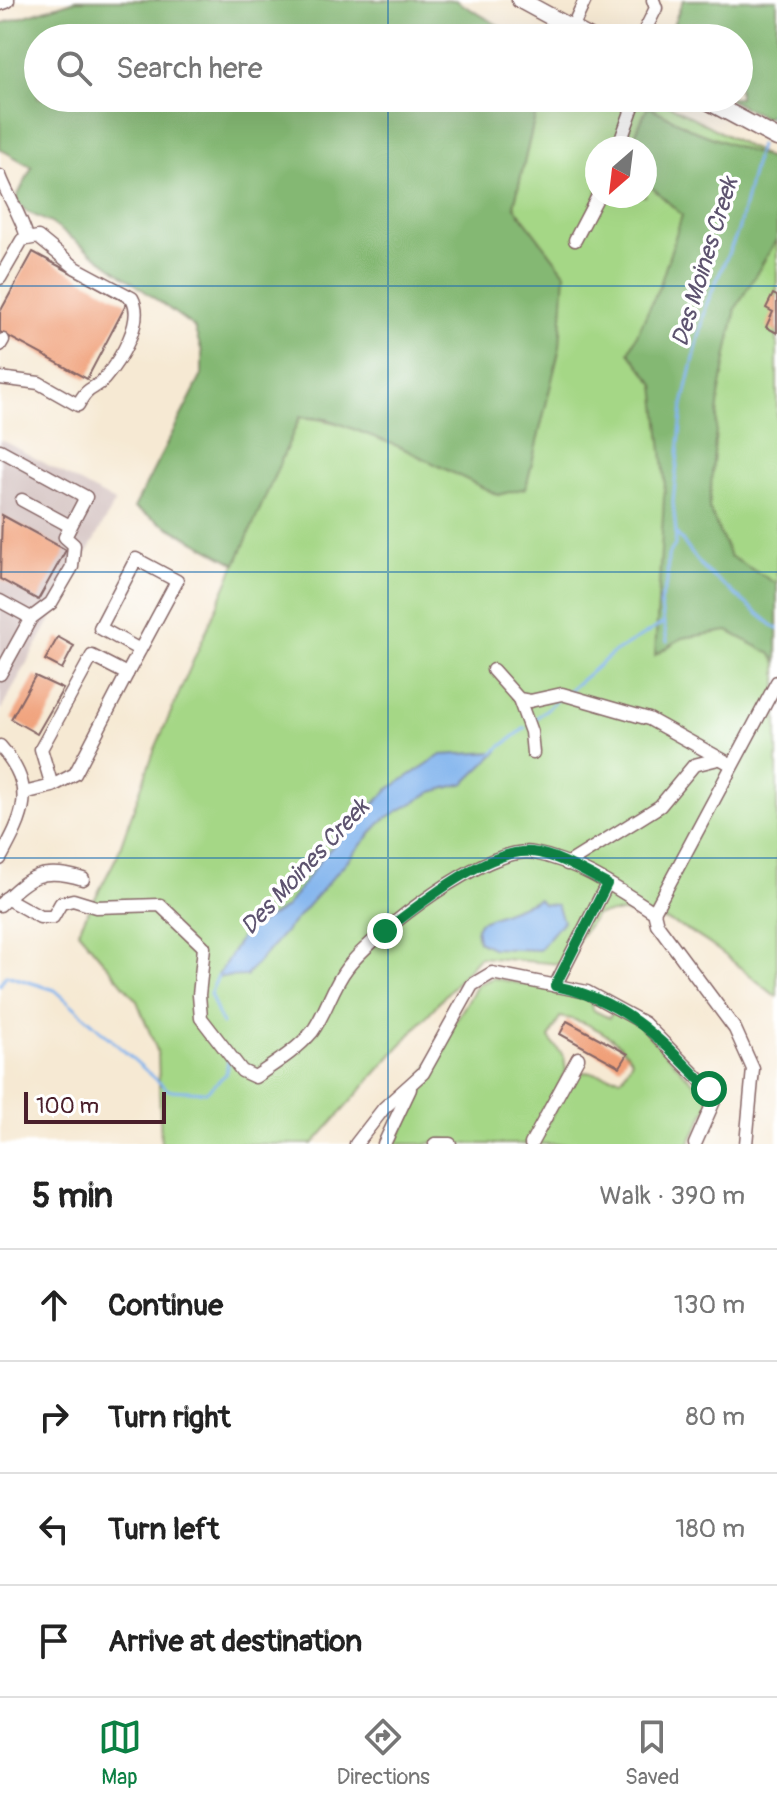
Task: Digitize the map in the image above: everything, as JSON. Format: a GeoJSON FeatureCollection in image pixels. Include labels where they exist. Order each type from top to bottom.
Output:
{"type":"FeatureCollection","features":[{"type":"Feature","properties":{"kind":"main road"},"geometry":{"type":"LineString","coordinates":[[520,0],[565,24]]}},
{"type":"Feature","properties":{"kind":"main road"},"geometry":{"type":"LineString","coordinates":[[728,112],[777,138]]}},
{"type":"Feature","properties":{"kind":"lane"},"geometry":{"type":"LineString","coordinates":[[574,24],[585,0]]}},
{"type":"Feature","properties":{"kind":"lane"},"geometry":{"type":"LineString","coordinates":[[648,24],[656,8],[653,0]]}},
{"type":"Feature","properties":{"kind":"lane"},"geometry":{"type":"LineString","coordinates":[[622,136],[631,112]]}},
{"type":"Feature","properties":{"kind":"lane"},"geometry":{"type":"LineString","coordinates":[[0,176],[23,220],[27,237]]}},
{"type":"Feature","properties":{"kind":"lane"},"geometry":{"type":"LineString","coordinates":[[0,208],[7,193]]}},
{"type":"Feature","properties":{"kind":"lane"},"geometry":{"type":"LineString","coordinates":[[575,240],[592,208]]}},
{"type":"Feature","properties":{"kind":"lane"},"geometry":{"type":"LineString","coordinates":[[0,278],[19,244],[27,237],[42,239],[76,268],[132,298],[136,321],[102,382],[87,388],[78,405],[39,383],[0,378]]}},
{"type":"Feature","properties":{"kind":"lane"},"geometry":{"type":"LineString","coordinates":[[0,450],[86,497],[65,537],[74,545],[72,567],[51,603],[31,618],[0,674]]}},
{"type":"Feature","properties":{"kind":"lane"},"geometry":{"type":"LineString","coordinates":[[22,500],[70,526]]}},
{"type":"Feature","properties":{"kind":"lane"},"geometry":{"type":"LineString","coordinates":[[24,793],[52,786],[75,774],[177,581],[136,559],[100,628],[140,650]]}},
{"type":"Feature","properties":{"kind":"lane"},"geometry":{"type":"LineString","coordinates":[[0,601],[31,618]]}},
{"type":"Feature","properties":{"kind":"lane"},"geometry":{"type":"LineString","coordinates":[[52,786],[41,749],[92,656],[127,674]]}},
{"type":"Feature","properties":{"kind":"lane"},"geometry":{"type":"LineString","coordinates":[[493,670],[519,699],[531,732],[533,753]]}},
{"type":"Feature","properties":{"kind":"lane"},"geometry":{"type":"LineString","coordinates":[[746,1144],[753,1069],[735,1029],[657,924],[654,912],[777,682]]}},
{"type":"Feature","properties":{"kind":"lane"},"geometry":{"type":"LineString","coordinates":[[519,699],[530,701],[562,694],[649,719],[732,765]]}},
{"type":"Feature","properties":{"kind":"lane"},"geometry":{"type":"LineString","coordinates":[[3,750],[19,774],[24,793],[23,812],[3,854]]}},
{"type":"Feature","properties":{"kind":"lane"},"geometry":{"type":"LineString","coordinates":[[567,864],[660,806],[694,765],[719,758]]}},
{"type":"Feature","properties":{"kind":"lane"},"geometry":{"type":"LineString","coordinates":[[83,879],[56,871],[33,876],[3,902],[40,917],[53,917],[61,903],[73,900],[96,907],[160,905],[204,947],[199,995],[201,1018],[242,1071],[255,1077],[281,1060],[312,1032],[346,968],[385,931],[452,881],[510,854],[532,852],[567,864],[654,912]]}},
{"type":"Feature","properties":{"kind":"lane"},"geometry":{"type":"LineString","coordinates":[[555,986],[607,884]]}},
{"type":"Feature","properties":{"kind":"lane"},"geometry":{"type":"LineString","coordinates":[[356,1144],[384,1108],[423,1073],[472,985],[492,973],[587,992],[644,1023],[709,1089],[714,1101],[695,1144]]}},
{"type":"Feature","properties":{"kind":"lane"},"geometry":{"type":"LineString","coordinates":[[531,1144],[578,1058]]}},
{"type":"Feature","properties":{"kind":"lane"},"geometry":{"type":"LineString","coordinates":[[384,1144],[411,1086]]}},
{"type":"Feature","properties":{"kind":"lane"},"geometry":{"type":"LineString","coordinates":[[435,1144],[450,1144]]}},
{"type":"Feature","properties":{"kind":"shaded area"},"geometry":{"type":"Polygon","coordinates":[[[0,439],[115,502],[0,712],[0,439]]]}},
{"type":"Feature","properties":{"kind":"green space"},"geometry":{"type":"Polygon","coordinates":[[[76,0],[455,0],[496,24],[24,24],[24,112],[536,112],[514,206],[565,273],[560,347],[526,488],[498,495],[400,447],[327,419],[300,417],[236,564],[134,508],[202,375],[202,352],[194,327],[51,223],[27,212],[15,201],[32,167],[0,149],[0,24],[76,0]]]}},
{"type":"Feature","properties":{"kind":"green space"},"geometry":{"type":"Polygon","coordinates":[[[683,0],[777,0],[777,112],[765,118],[753,112],[753,24],[674,24],[683,0]]]}},
{"type":"Feature","properties":{"kind":"green space"},"geometry":{"type":"Polygon","coordinates":[[[536,112],[682,112],[777,162],[777,997],[715,948],[673,923],[624,913],[596,915],[560,964],[479,957],[313,1144],[161,1144],[158,1053],[137,1001],[78,931],[117,856],[154,751],[299,417],[351,427],[402,446],[498,495],[565,273],[514,206],[536,112]]]}},
{"type":"Feature","properties":{"kind":"green space"},"geometry":{"type":"Polygon","coordinates":[[[645,112],[659,112],[695,131],[770,159],[777,166],[777,239],[736,308],[719,396],[709,508],[730,556],[777,584],[777,663],[771,654],[728,631],[682,638],[655,655],[665,480],[655,385],[629,352],[660,285],[682,215],[657,192],[657,136],[634,136],[645,112]]]}},
{"type":"Feature","properties":{"kind":"green space"},"geometry":{"type":"Polygon","coordinates":[[[493,978],[588,997],[593,1010],[609,1018],[614,1010],[640,1026],[708,1098],[709,1104],[689,1144],[536,1144],[574,1075],[586,1072],[622,1078],[632,1060],[619,1044],[601,1031],[560,1017],[549,1038],[564,1057],[566,1070],[530,1144],[458,1144],[444,1139],[427,1144],[395,1144],[417,1103],[416,1087],[478,984],[493,978]]]}},
{"type":"Feature","properties":{"kind":"water"},"geometry":{"type":"Polygon","coordinates":[[[497,752],[465,783],[432,792],[383,820],[246,976],[217,977],[243,934],[286,907],[324,855],[389,789],[441,755],[497,752]]]}},
{"type":"Feature","properties":{"kind":"water"},"geometry":{"type":"Polygon","coordinates":[[[539,899],[543,904],[557,905],[563,921],[539,950],[492,948],[478,941],[476,928],[479,922],[539,899]]]}},
{"type":"Feature","properties":{"kind":"building"},"geometry":{"type":"Polygon","coordinates":[[[33,252],[127,303],[87,379],[0,332],[0,312],[33,252]]]}},
{"type":"Feature","properties":{"kind":"building"},"geometry":{"type":"Polygon","coordinates":[[[773,294],[777,296],[777,333],[766,327],[773,312],[766,308],[773,294]]]}},
{"type":"Feature","properties":{"kind":"building"},"geometry":{"type":"Polygon","coordinates":[[[2,515],[66,550],[38,600],[0,579],[2,515]]]}},
{"type":"Feature","properties":{"kind":"building"},"geometry":{"type":"Polygon","coordinates":[[[58,637],[74,646],[62,669],[45,660],[58,637]]]}},
{"type":"Feature","properties":{"kind":"building"},"geometry":{"type":"Polygon","coordinates":[[[35,676],[63,689],[37,734],[11,719],[35,676]]]}},
{"type":"Feature","properties":{"kind":"building"},"geometry":{"type":"Polygon","coordinates":[[[567,1021],[628,1054],[620,1067],[560,1034],[567,1021]]]}},
{"type":"Feature","properties":{"kind":"waterway","name":"Des Moines Creek"},"geometry":{"type":"LineString","coordinates":[[771,119],[777,95]]}},
{"type":"Feature","properties":{"kind":"waterway","name":"Des Moines Creek"},"geometry":{"type":"LineString","coordinates":[[667,641],[660,602],[667,582],[668,556],[675,545],[673,502],[683,405],[707,303],[738,231],[759,145]]}},
{"type":"Feature","properties":{"kind":"waterway","name":"Des Moines Creek"},"geometry":{"type":"LineString","coordinates":[[676,533],[704,569],[777,629]]}},
{"type":"Feature","properties":{"kind":"waterway","name":"Des Moines Creek"},"geometry":{"type":"LineString","coordinates":[[567,692],[612,654],[662,624]]}},
{"type":"Feature","properties":{"kind":"waterway","name":"Des Moines Creek"},"geometry":{"type":"LineString","coordinates":[[531,723],[558,699]]}},
{"type":"Feature","properties":{"kind":"waterway","name":"Des Moines Creek"},"geometry":{"type":"LineString","coordinates":[[493,753],[525,728]]}},
{"type":"Feature","properties":{"kind":"waterway","name":"Des Moines Creek"},"geometry":{"type":"LineString","coordinates":[[0,985],[6,975],[55,990],[168,1090],[206,1092],[226,1074],[228,1060]]}},
{"type":"Feature","properties":{"kind":"waterway","name":"Des Moines Creek"},"geometry":{"type":"LineString","coordinates":[[218,976],[210,994],[222,1024]]}},
{"type":"Feature","properties":{"kind":"route"},"geometry":{"type":"LineString","coordinates":[[385,931],[452,881],[510,854],[532,852],[567,864],[607,884],[555,986],[587,992],[644,1023],[709,1089]]}}]}
